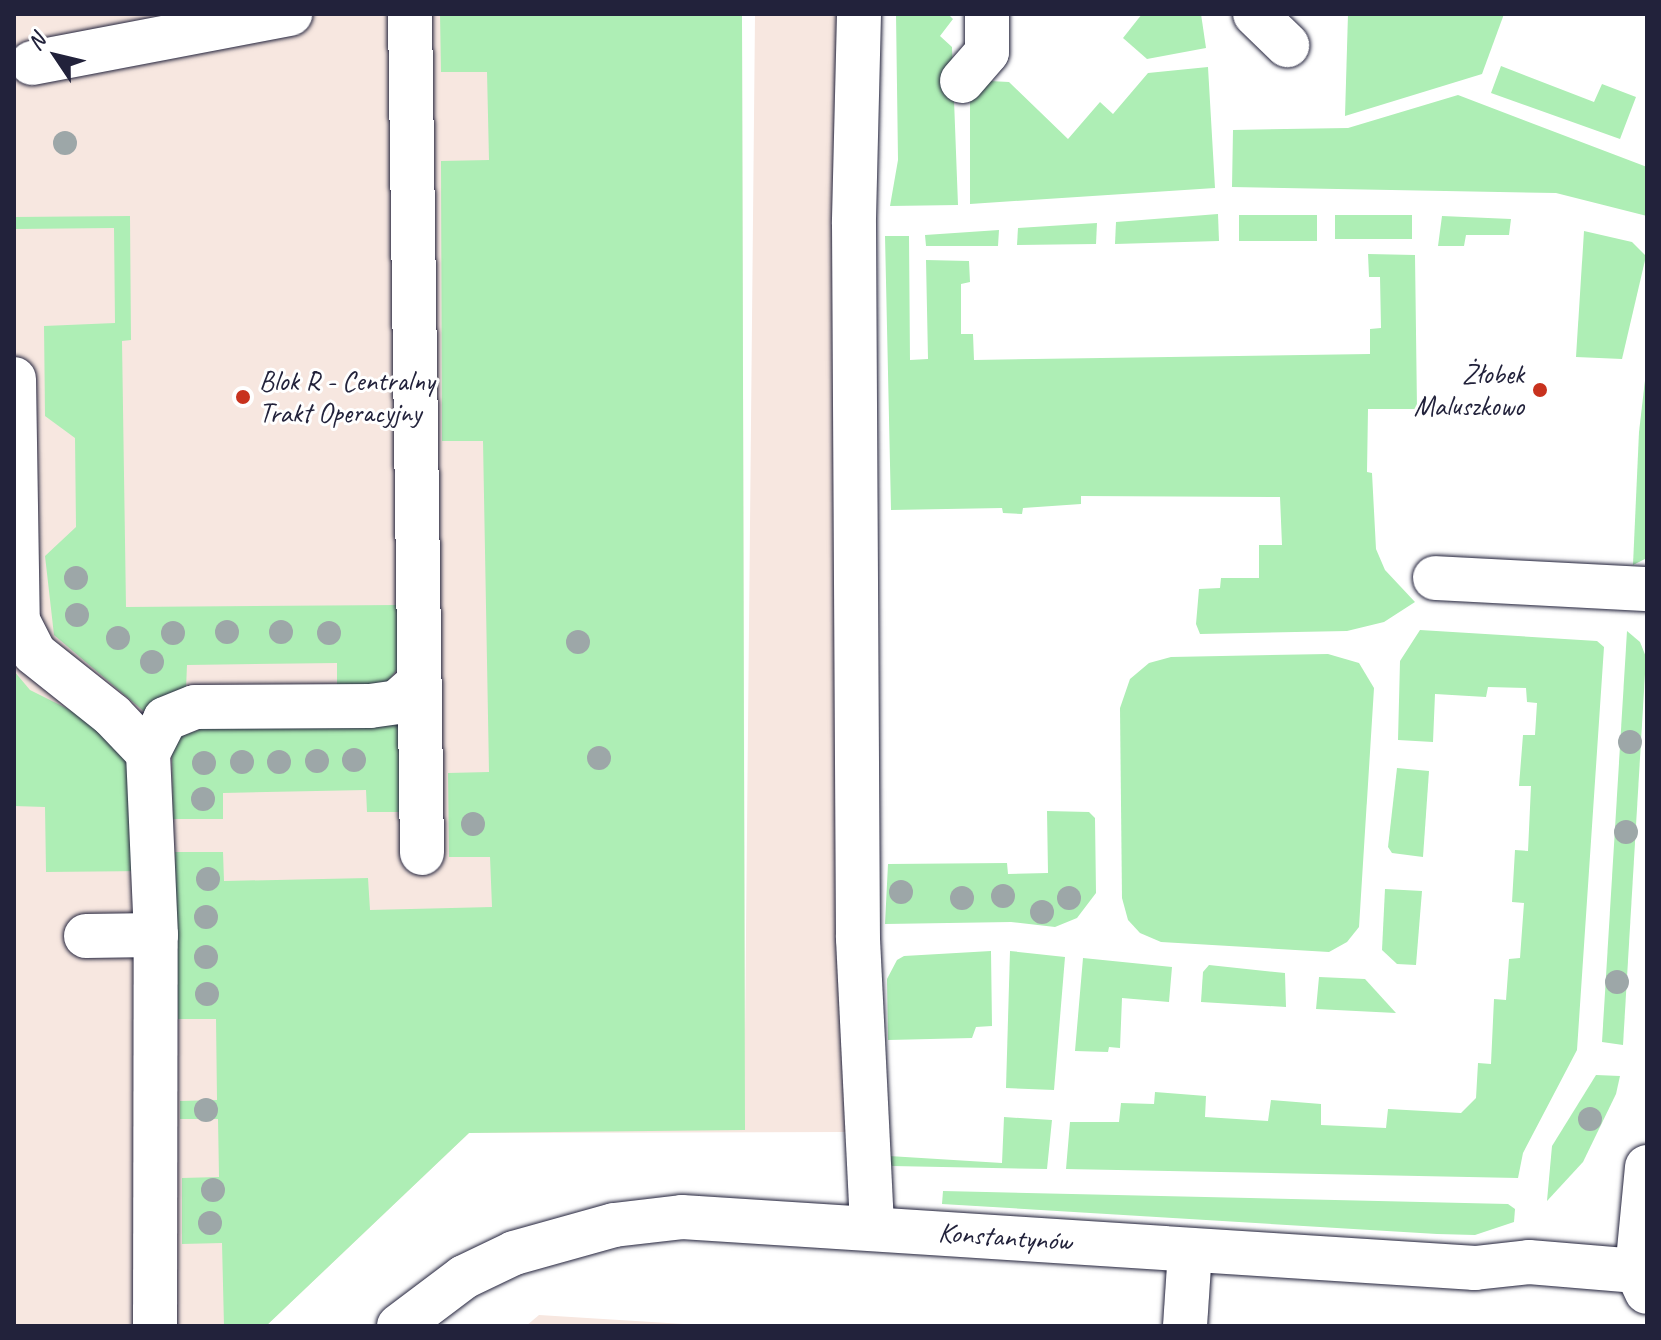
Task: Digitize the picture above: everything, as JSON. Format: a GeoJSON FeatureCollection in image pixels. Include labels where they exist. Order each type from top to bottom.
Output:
{"type":"FeatureCollection","features":[{"type":"Feature","properties":{"kind":"street"},"geometry":{"type":"LineString","coordinates":[[32,63],[290,14]]}},
{"type":"Feature","properties":{"kind":"street"},"geometry":{"type":"LineString","coordinates":[[410,14],[422,853]]}},
{"type":"Feature","properties":{"kind":"street"},"geometry":{"type":"LineString","coordinates":[[859,14],[854,224],[858,939],[872,1226]]}},
{"type":"Feature","properties":{"kind":"street"},"geometry":{"type":"LineString","coordinates":[[962,81],[987,52],[987,14]]}},
{"type":"Feature","properties":{"kind":"street"},"geometry":{"type":"LineString","coordinates":[[1255,14],[1287,45]]}},
{"type":"Feature","properties":{"kind":"street"},"geometry":{"type":"LineString","coordinates":[[14,379],[18,621],[34,653],[112,715],[148,753]]}},
{"type":"Feature","properties":{"kind":"street"},"geometry":{"type":"LineString","coordinates":[[1435,578],[1647,589]]}},
{"type":"Feature","properties":{"kind":"street"},"geometry":{"type":"LineString","coordinates":[[155,1326],[156,935],[148,753],[165,719],[195,707],[370,706],[397,702],[419,683]]}},
{"type":"Feature","properties":{"kind":"street"},"geometry":{"type":"LineString","coordinates":[[86,936],[156,935]]}},
{"type":"Feature","properties":{"kind":"street"},"geometry":{"type":"LineString","coordinates":[[1642,1281],[1647,1167]]}},
{"type":"Feature","properties":{"kind":"street","name":"Konstantynów"},"geometry":{"type":"LineString","coordinates":[[399,1326],[464,1277],[514,1253],[614,1225],[682,1217],[872,1226],[1475,1268],[1529,1262],[1642,1281]]}},
{"type":"Feature","properties":{"kind":"street"},"geometry":{"type":"LineString","coordinates":[[1185,1326],[1190,1250]]}},
{"type":"Feature","properties":{"kind":"shaded area"},"geometry":{"type":"Polygon","coordinates":[[[14,14],[742,14],[745,1034],[755,14],[857,14],[848,1132],[469,1133],[266,1326],[14,1326],[14,14]]]}},
{"type":"Feature","properties":{"kind":"shaded area"},"geometry":{"type":"Polygon","coordinates":[[[539,1315],[716,1326],[526,1326],[539,1315]]]}},
{"type":"Feature","properties":{"kind":"green space"},"geometry":{"type":"Polygon","coordinates":[[[440,14],[742,14],[745,1130],[469,1133],[266,1326],[224,1326],[222,1243],[182,1244],[182,1178],[219,1177],[218,1119],[180,1119],[180,1101],[217,1100],[216,1019],[178,1019],[175,852],[223,852],[224,881],[368,878],[370,910],[492,907],[490,857],[449,857],[448,773],[489,772],[483,441],[442,441],[441,161],[489,160],[487,72],[441,72],[440,14]]]}},
{"type":"Feature","properties":{"kind":"green space"},"geometry":{"type":"Polygon","coordinates":[[[896,14],[948,14],[953,19],[940,36],[952,47],[958,205],[890,206],[898,160],[896,14]]]}},
{"type":"Feature","properties":{"kind":"green space"},"geometry":{"type":"Polygon","coordinates":[[[1142,14],[1201,14],[1206,48],[1147,59],[1123,38],[1142,14]]]}},
{"type":"Feature","properties":{"kind":"green space"},"geometry":{"type":"Polygon","coordinates":[[[1348,14],[1504,14],[1482,74],[1345,116],[1348,14]]]}},
{"type":"Feature","properties":{"kind":"green space"},"geometry":{"type":"Polygon","coordinates":[[[1501,66],[1594,102],[1602,84],[1636,97],[1620,139],[1491,93],[1501,66]]]}},
{"type":"Feature","properties":{"kind":"green space"},"geometry":{"type":"Polygon","coordinates":[[[1208,67],[1215,188],[970,204],[970,80],[1009,82],[1068,139],[1100,102],[1113,114],[1148,73],[1208,67]]]}},
{"type":"Feature","properties":{"kind":"green space"},"geometry":{"type":"Polygon","coordinates":[[[1458,95],[1647,167],[1647,216],[1556,193],[1232,187],[1233,130],[1348,128],[1458,95]]]}},
{"type":"Feature","properties":{"kind":"green space"},"geometry":{"type":"Polygon","coordinates":[[[1218,214],[1219,241],[1115,244],[1116,222],[1218,214]]]}},
{"type":"Feature","properties":{"kind":"green space"},"geometry":{"type":"Polygon","coordinates":[[[1239,215],[1317,215],[1317,241],[1239,241],[1239,215]]]}},
{"type":"Feature","properties":{"kind":"green space"},"geometry":{"type":"Polygon","coordinates":[[[1335,215],[1412,215],[1412,239],[1335,239],[1335,215]]]}},
{"type":"Feature","properties":{"kind":"green space"},"geometry":{"type":"Polygon","coordinates":[[[130,216],[131,340],[122,341],[126,607],[397,605],[398,668],[386,684],[337,689],[337,663],[187,665],[186,689],[147,714],[54,635],[45,556],[76,527],[75,438],[45,416],[44,326],[115,323],[114,228],[14,229],[14,217],[130,216]]]}},
{"type":"Feature","properties":{"kind":"green space"},"geometry":{"type":"Polygon","coordinates":[[[1442,216],[1511,219],[1509,235],[1466,235],[1464,246],[1438,246],[1442,216]]]}},
{"type":"Feature","properties":{"kind":"green space"},"geometry":{"type":"Polygon","coordinates":[[[1097,223],[1096,244],[1017,245],[1018,228],[1097,223]]]}},
{"type":"Feature","properties":{"kind":"green space"},"geometry":{"type":"Polygon","coordinates":[[[999,230],[998,246],[926,246],[925,235],[999,230]]]}},
{"type":"Feature","properties":{"kind":"green space"},"geometry":{"type":"Polygon","coordinates":[[[1584,231],[1632,242],[1646,256],[1622,359],[1576,357],[1584,231]]]}},
{"type":"Feature","properties":{"kind":"green space"},"geometry":{"type":"Polygon","coordinates":[[[885,236],[909,236],[910,360],[928,359],[926,260],[969,261],[970,282],[961,284],[961,334],[973,334],[974,360],[1370,354],[1370,329],[1381,328],[1380,277],[1369,277],[1368,254],[1415,255],[1417,409],[1368,409],[1367,472],[1372,473],[1376,549],[1385,570],[1415,602],[1384,622],[1347,631],[1200,634],[1196,624],[1199,589],[1220,588],[1221,578],[1259,578],[1259,545],[1282,545],[1280,497],[1081,496],[1081,504],[1023,508],[1022,514],[1003,513],[1002,508],[891,510],[885,236]]]}},
{"type":"Feature","properties":{"kind":"green space"},"geometry":{"type":"Polygon","coordinates":[[[1647,363],[1647,558],[1633,565],[1639,432],[1647,363]]]}},
{"type":"Feature","properties":{"kind":"green space"},"geometry":{"type":"Polygon","coordinates":[[[1420,630],[1597,641],[1604,647],[1577,1050],[1523,1153],[1518,1178],[1066,1169],[1070,1122],[1119,1122],[1121,1103],[1154,1104],[1155,1092],[1206,1096],[1205,1117],[1268,1121],[1271,1100],[1321,1104],[1321,1125],[1386,1128],[1388,1109],[1461,1113],[1476,1098],[1478,1063],[1491,1064],[1494,999],[1506,1000],[1509,959],[1520,958],[1524,903],[1512,902],[1515,850],[1528,851],[1531,786],[1519,786],[1523,735],[1535,735],[1537,703],[1527,702],[1526,688],[1488,687],[1486,697],[1435,694],[1433,742],[1398,740],[1400,661],[1420,630]]]}},
{"type":"Feature","properties":{"kind":"green space"},"geometry":{"type":"Polygon","coordinates":[[[1627,631],[1640,642],[1646,657],[1623,1045],[1602,1042],[1627,631]]]}},
{"type":"Feature","properties":{"kind":"green space"},"geometry":{"type":"Polygon","coordinates":[[[1328,654],[1359,663],[1374,688],[1359,927],[1347,942],[1329,952],[1161,942],[1140,933],[1128,920],[1122,898],[1120,708],[1130,679],[1149,663],[1171,657],[1328,654]]]}},
{"type":"Feature","properties":{"kind":"green space"},"geometry":{"type":"Polygon","coordinates":[[[14,671],[30,690],[86,718],[139,770],[145,871],[46,872],[45,807],[14,806],[14,671]]]}},
{"type":"Feature","properties":{"kind":"green space"},"geometry":{"type":"Polygon","coordinates":[[[399,723],[405,812],[367,812],[366,790],[223,793],[223,819],[173,819],[172,754],[179,737],[201,729],[399,723]]]}},
{"type":"Feature","properties":{"kind":"green space"},"geometry":{"type":"Polygon","coordinates":[[[1397,768],[1429,771],[1423,857],[1392,853],[1388,847],[1397,768]]]}},
{"type":"Feature","properties":{"kind":"green space"},"geometry":{"type":"Polygon","coordinates":[[[1047,811],[1089,812],[1095,818],[1096,893],[1077,918],[1055,927],[1011,922],[885,924],[888,864],[1007,863],[1008,874],[1048,873],[1047,811]]]}},
{"type":"Feature","properties":{"kind":"green space"},"geometry":{"type":"Polygon","coordinates":[[[1385,889],[1422,891],[1416,965],[1397,964],[1382,950],[1385,889]]]}},
{"type":"Feature","properties":{"kind":"green space"},"geometry":{"type":"Polygon","coordinates":[[[991,951],[992,1026],[976,1027],[972,1038],[888,1040],[887,979],[897,960],[904,956],[991,951]]]}},
{"type":"Feature","properties":{"kind":"green space"},"geometry":{"type":"Polygon","coordinates":[[[1010,951],[1065,957],[1054,1090],[1006,1088],[1010,951]]]}},
{"type":"Feature","properties":{"kind":"green space"},"geometry":{"type":"Polygon","coordinates":[[[1083,958],[1172,967],[1169,1002],[1122,998],[1120,1048],[1109,1047],[1108,1052],[1075,1051],[1083,958]]]}},
{"type":"Feature","properties":{"kind":"green space"},"geometry":{"type":"Polygon","coordinates":[[[1209,965],[1285,973],[1286,1007],[1201,1002],[1203,972],[1209,965]]]}},
{"type":"Feature","properties":{"kind":"green space"},"geometry":{"type":"Polygon","coordinates":[[[1319,977],[1365,979],[1396,1013],[1316,1009],[1319,977]]]}},
{"type":"Feature","properties":{"kind":"green space"},"geometry":{"type":"Polygon","coordinates":[[[1596,1075],[1620,1076],[1616,1094],[1583,1162],[1547,1201],[1552,1146],[1596,1075]]]}},
{"type":"Feature","properties":{"kind":"green space"},"geometry":{"type":"Polygon","coordinates":[[[1004,1117],[1052,1120],[1047,1169],[892,1166],[889,1156],[1002,1163],[1004,1117]]]}},
{"type":"Feature","properties":{"kind":"green space"},"geometry":{"type":"Polygon","coordinates":[[[943,1191],[1508,1204],[1515,1209],[1514,1222],[1475,1235],[1437,1234],[942,1204],[943,1191]]]}},
{"type":"Feature","properties":{"kind":"place","name":"Żłobek Maluszkowo"},"geometry":{"type":"Point","coordinates":[1540,390]}},
{"type":"Feature","properties":{"kind":"place","name":"Blok R - Centralny Trakt Operacyjny"},"geometry":{"type":"Point","coordinates":[243,397]}}]}
